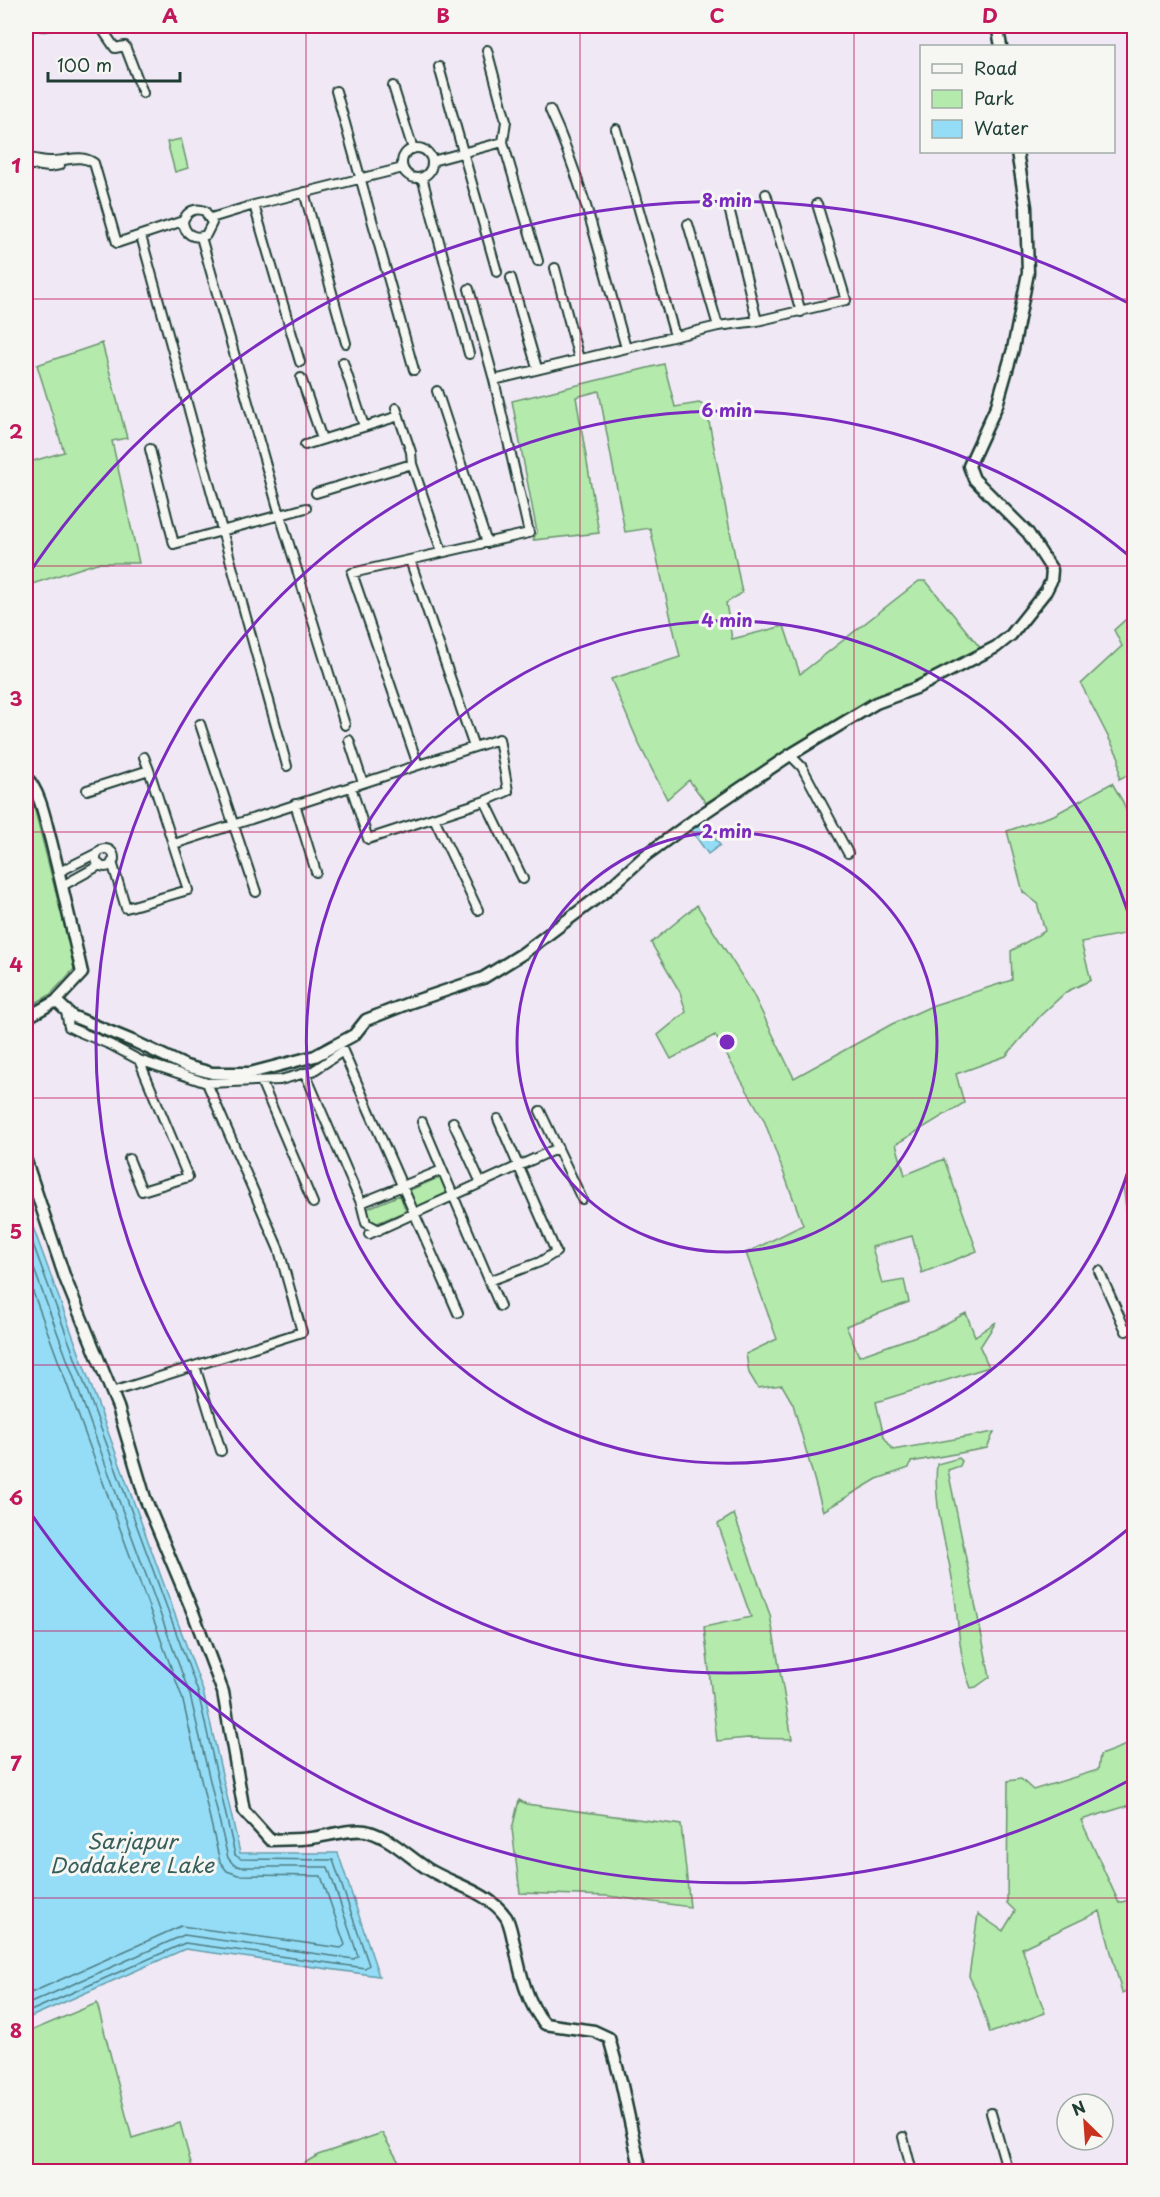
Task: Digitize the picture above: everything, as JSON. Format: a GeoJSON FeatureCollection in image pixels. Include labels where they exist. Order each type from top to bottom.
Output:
{"type":"FeatureCollection","features":[{"type":"Feature","properties":{"kind":"street"},"geometry":{"type":"LineString","coordinates":[[100,26],[115,48],[125,46],[143,93]]}},
{"type":"Feature","properties":{"kind":"street"},"geometry":{"type":"LineString","coordinates":[[997,26],[1001,45]]}},
{"type":"Feature","properties":{"kind":"street"},"geometry":{"type":"LineString","coordinates":[[487,50],[506,122],[503,142],[538,261]]}},
{"type":"Feature","properties":{"kind":"street"},"geometry":{"type":"LineString","coordinates":[[439,67],[497,272]]}},
{"type":"Feature","properties":{"kind":"street"},"geometry":{"type":"LineString","coordinates":[[393,86],[413,149]]}},
{"type":"Feature","properties":{"kind":"street"},"geometry":{"type":"LineString","coordinates":[[336,91],[414,370]]}},
{"type":"Feature","properties":{"kind":"street"},"geometry":{"type":"LineString","coordinates":[[550,110],[580,187],[626,348]]}},
{"type":"Feature","properties":{"kind":"street"},"geometry":{"type":"LineString","coordinates":[[616,129],[675,336]]}},
{"type":"Feature","properties":{"kind":"street"},"geometry":{"type":"LineString","coordinates":[[432,161],[503,142]]}},
{"type":"Feature","properties":{"kind":"street"},"geometry":{"type":"LineString","coordinates":[[413,149],[423,149],[432,161],[430,171],[422,177],[412,177],[403,168],[405,154],[413,149]]}},
{"type":"Feature","properties":{"kind":"street"},"geometry":{"type":"LineString","coordinates":[[56,1000],[72,1016],[186,1066],[212,1073],[250,1073],[315,1056],[354,1035],[366,1020],[483,978],[522,954],[606,891],[646,855],[698,817],[790,755],[876,703],[916,688],[996,647],[1011,635],[1046,591],[1051,581],[1052,570],[1037,544],[1003,506],[974,479],[969,466],[997,405],[1013,349],[1028,273],[1026,207],[1017,153]]}},
{"type":"Feature","properties":{"kind":"street"},"geometry":{"type":"LineString","coordinates":[[26,157],[52,161],[78,157],[87,158],[94,163],[117,243],[183,221]]}},
{"type":"Feature","properties":{"kind":"street"},"geometry":{"type":"LineString","coordinates":[[26,164],[49,167],[77,162],[94,163]]}},
{"type":"Feature","properties":{"kind":"street"},"geometry":{"type":"LineString","coordinates":[[211,218],[361,177],[403,168]]}},
{"type":"Feature","properties":{"kind":"street"},"geometry":{"type":"LineString","coordinates":[[422,177],[469,354]]}},
{"type":"Feature","properties":{"kind":"street"},"geometry":{"type":"LineString","coordinates":[[304,192],[346,343]]}},
{"type":"Feature","properties":{"kind":"street"},"geometry":{"type":"LineString","coordinates":[[766,195],[801,312]]}},
{"type":"Feature","properties":{"kind":"street"},"geometry":{"type":"LineString","coordinates":[[494,380],[718,326],[757,321],[846,300],[817,204]]}},
{"type":"Feature","properties":{"kind":"street"},"geometry":{"type":"LineString","coordinates":[[255,205],[300,362]]}},
{"type":"Feature","properties":{"kind":"street"},"geometry":{"type":"LineString","coordinates":[[196,209],[205,211],[211,218],[209,232],[201,237],[188,234],[183,226],[187,213],[196,209]]}},
{"type":"Feature","properties":{"kind":"street"},"geometry":{"type":"LineString","coordinates":[[730,212],[757,321]]}},
{"type":"Feature","properties":{"kind":"street"},"geometry":{"type":"LineString","coordinates":[[688,224],[718,326]]}},
{"type":"Feature","properties":{"kind":"street"},"geometry":{"type":"LineString","coordinates":[[141,236],[287,766]]}},
{"type":"Feature","properties":{"kind":"street"},"geometry":{"type":"LineString","coordinates":[[201,237],[280,515],[345,725]]}},
{"type":"Feature","properties":{"kind":"street"},"geometry":{"type":"LineString","coordinates":[[555,268],[579,358]]}},
{"type":"Feature","properties":{"kind":"street"},"geometry":{"type":"LineString","coordinates":[[511,278],[537,368]]}},
{"type":"Feature","properties":{"kind":"street"},"geometry":{"type":"LineString","coordinates":[[418,765],[352,573],[529,533],[494,380],[469,289]]}},
{"type":"Feature","properties":{"kind":"street"},"geometry":{"type":"LineString","coordinates":[[343,362],[364,426]]}},
{"type":"Feature","properties":{"kind":"street"},"geometry":{"type":"LineString","coordinates":[[301,378],[322,439]]}},
{"type":"Feature","properties":{"kind":"street"},"geometry":{"type":"LineString","coordinates":[[437,391],[487,543]]}},
{"type":"Feature","properties":{"kind":"street"},"geometry":{"type":"LineString","coordinates":[[305,445],[364,426],[397,412],[442,552]]}},
{"type":"Feature","properties":{"kind":"street"},"geometry":{"type":"LineString","coordinates":[[150,449],[174,544],[306,507]]}},
{"type":"Feature","properties":{"kind":"street"},"geometry":{"type":"LineString","coordinates":[[316,493],[412,464]]}},
{"type":"Feature","properties":{"kind":"street"},"geometry":{"type":"LineString","coordinates":[[410,560],[474,747]]}},
{"type":"Feature","properties":{"kind":"street"},"geometry":{"type":"LineString","coordinates":[[200,724],[256,892]]}},
{"type":"Feature","properties":{"kind":"street"},"geometry":{"type":"LineString","coordinates":[[174,844],[500,739],[508,791],[485,801],[368,839],[351,787]]}},
{"type":"Feature","properties":{"kind":"street"},"geometry":{"type":"LineString","coordinates":[[349,740],[363,783]]}},
{"type":"Feature","properties":{"kind":"street"},"geometry":{"type":"LineString","coordinates":[[790,755],[802,767],[848,853]]}},
{"type":"Feature","properties":{"kind":"street"},"geometry":{"type":"LineString","coordinates":[[59,872],[105,849],[111,851],[114,856],[112,862],[126,908],[188,890],[144,757]]}},
{"type":"Feature","properties":{"kind":"street"},"geometry":{"type":"LineString","coordinates":[[87,790],[149,770]]}},
{"type":"Feature","properties":{"kind":"street"},"geometry":{"type":"LineString","coordinates":[[26,777],[42,807],[82,973],[56,1000],[26,1018]]}},
{"type":"Feature","properties":{"kind":"street"},"geometry":{"type":"LineString","coordinates":[[485,801],[523,879]]}},
{"type":"Feature","properties":{"kind":"street"},"geometry":{"type":"LineString","coordinates":[[295,804],[316,872]]}},
{"type":"Feature","properties":{"kind":"street"},"geometry":{"type":"LineString","coordinates":[[434,818],[478,910]]}},
{"type":"Feature","properties":{"kind":"street"},"geometry":{"type":"LineString","coordinates":[[97,853],[96,861],[100,865],[105,867],[112,862]]}},
{"type":"Feature","properties":{"kind":"street"},"geometry":{"type":"LineString","coordinates":[[62,886],[100,865]]}},
{"type":"Feature","properties":{"kind":"street"},"geometry":{"type":"LineString","coordinates":[[66,1010],[69,1027],[140,1060],[207,1083],[280,1080],[313,1071],[343,1051],[458,1313]]}},
{"type":"Feature","properties":{"kind":"street"},"geometry":{"type":"LineString","coordinates":[[129,1159],[142,1191],[188,1177],[140,1060]]}},
{"type":"Feature","properties":{"kind":"street"},"geometry":{"type":"LineString","coordinates":[[305,1073],[361,1203],[366,1223],[379,1230]]}},
{"type":"Feature","properties":{"kind":"street"},"geometry":{"type":"LineString","coordinates":[[261,1081],[313,1203]]}},
{"type":"Feature","properties":{"kind":"street"},"geometry":{"type":"LineString","coordinates":[[112,1392],[302,1332],[279,1250],[207,1083]]}},
{"type":"Feature","properties":{"kind":"street"},"geometry":{"type":"LineString","coordinates":[[540,1111],[582,1199]]}},
{"type":"Feature","properties":{"kind":"street"},"geometry":{"type":"LineString","coordinates":[[489,1281],[540,1262],[556,1252],[498,1119]]}},
{"type":"Feature","properties":{"kind":"street"},"geometry":{"type":"LineString","coordinates":[[422,1122],[500,1306]]}},
{"type":"Feature","properties":{"kind":"street"},"geometry":{"type":"LineString","coordinates":[[453,1122],[481,1183]]}},
{"type":"Feature","properties":{"kind":"street"},"geometry":{"type":"LineString","coordinates":[[369,1234],[558,1148]]}},
{"type":"Feature","properties":{"kind":"street"},"geometry":{"type":"LineString","coordinates":[[26,1161],[65,1278],[112,1392],[133,1452],[145,1497],[224,1692],[244,1811],[270,1840],[310,1839],[369,1831],[393,1844],[429,1870],[468,1887],[497,1907],[507,1917],[518,1964],[532,2003],[545,2024],[594,2031],[609,2038],[641,2172]]}},
{"type":"Feature","properties":{"kind":"street"},"geometry":{"type":"LineString","coordinates":[[361,1203],[442,1170]]}},
{"type":"Feature","properties":{"kind":"street"},"geometry":{"type":"LineString","coordinates":[[1099,1270],[1126,1331],[1134,1327]]}},
{"type":"Feature","properties":{"kind":"street"},"geometry":{"type":"LineString","coordinates":[[195,1366],[221,1451]]}},
{"type":"Feature","properties":{"kind":"street"},"geometry":{"type":"LineString","coordinates":[[991,2113],[1008,2172]]}},
{"type":"Feature","properties":{"kind":"street"},"geometry":{"type":"LineString","coordinates":[[903,2137],[912,2172]]}},
{"type":"Feature","properties":{"kind":"green space"},"geometry":{"type":"Polygon","coordinates":[[[181,139],[188,168],[175,172],[167,142],[181,139]]]}},
{"type":"Feature","properties":{"kind":"green space"},"geometry":{"type":"Polygon","coordinates":[[[102,343],[127,438],[112,441],[139,563],[97,563],[26,586],[26,463],[64,452],[37,365],[102,343]]]}},
{"type":"Feature","properties":{"kind":"green space"},"geometry":{"type":"Polygon","coordinates":[[[664,364],[675,407],[699,403],[706,406],[742,593],[726,603],[732,639],[784,626],[800,674],[919,581],[926,581],[982,650],[780,755],[706,803],[689,780],[667,799],[639,744],[611,679],[680,657],[650,528],[625,532],[599,391],[576,397],[599,533],[533,540],[537,532],[512,401],[664,364]]]}},
{"type":"Feature","properties":{"kind":"green space"},"geometry":{"type":"Polygon","coordinates":[[[1134,612],[1134,772],[1119,779],[1119,758],[1081,684],[1122,646],[1114,630],[1134,612]]]}},
{"type":"Feature","properties":{"kind":"green space"},"geometry":{"type":"Polygon","coordinates":[[[1112,783],[1123,802],[1134,832],[1134,932],[1081,942],[1091,980],[1066,992],[1040,1016],[1006,1056],[956,1074],[964,1103],[896,1144],[905,1175],[944,1159],[977,1251],[922,1273],[912,1236],[872,1247],[882,1284],[904,1280],[909,1302],[846,1326],[859,1356],[933,1330],[966,1313],[975,1336],[996,1322],[980,1347],[989,1367],[876,1402],[884,1437],[893,1450],[994,1432],[987,1448],[911,1462],[909,1468],[877,1479],[823,1511],[793,1404],[782,1385],[758,1388],[749,1373],[746,1354],[777,1339],[746,1253],[803,1225],[764,1120],[715,1035],[671,1059],[658,1035],[686,1012],[680,992],[651,943],[697,905],[752,992],[794,1078],[892,1024],[934,1005],[1012,980],[1011,951],[1045,931],[1037,903],[1023,892],[1007,831],[1054,815],[1112,783]]]}},
{"type":"Feature","properties":{"kind":"green space"},"geometry":{"type":"Polygon","coordinates":[[[26,788],[31,795],[75,968],[50,995],[26,1008],[26,788]]]}},
{"type":"Feature","properties":{"kind":"green space"},"geometry":{"type":"Polygon","coordinates":[[[440,1177],[448,1194],[415,1208],[408,1191],[440,1177]]]}},
{"type":"Feature","properties":{"kind":"green space"},"geometry":{"type":"Polygon","coordinates":[[[1134,1184],[1134,1228],[1129,1230],[1123,1185],[1134,1184]]]}},
{"type":"Feature","properties":{"kind":"green space"},"geometry":{"type":"Polygon","coordinates":[[[400,1195],[406,1211],[368,1227],[361,1211],[400,1195]]]}},
{"type":"Feature","properties":{"kind":"green space"},"geometry":{"type":"Polygon","coordinates":[[[959,1458],[962,1461],[960,1466],[948,1470],[990,1677],[971,1688],[963,1661],[954,1592],[940,1521],[936,1479],[937,1464],[959,1458]]]}},
{"type":"Feature","properties":{"kind":"green space"},"geometry":{"type":"Polygon","coordinates":[[[734,1514],[770,1615],[792,1739],[748,1738],[717,1741],[704,1627],[751,1617],[718,1524],[734,1514]]]}},
{"type":"Feature","properties":{"kind":"green space"},"geometry":{"type":"Polygon","coordinates":[[[1134,1742],[1134,1804],[1081,1820],[1119,1903],[1134,1901],[1134,1987],[1122,1993],[1100,1911],[1022,1948],[1045,2013],[990,2033],[978,1995],[969,1976],[978,1914],[1003,1931],[1015,1911],[1007,1903],[1008,1781],[1021,1779],[1033,1790],[1098,1770],[1100,1755],[1134,1742]]]}},
{"type":"Feature","properties":{"kind":"green space"},"geometry":{"type":"Polygon","coordinates":[[[519,1800],[526,1804],[681,1825],[690,1907],[608,1896],[520,1893],[512,1829],[519,1800]]]}},
{"type":"Feature","properties":{"kind":"green space"},"geometry":{"type":"Polygon","coordinates":[[[97,2003],[132,2138],[180,2123],[193,2171],[26,2171],[26,2033],[97,2003]]]}},
{"type":"Feature","properties":{"kind":"green space"},"geometry":{"type":"Polygon","coordinates":[[[382,2133],[404,2171],[291,2171],[318,2155],[382,2133]]]}},
{"type":"Feature","properties":{"kind":"water"},"geometry":{"type":"Polygon","coordinates":[[[703,822],[720,845],[708,854],[691,830],[703,822]]]}},
{"type":"Feature","properties":{"kind":"water","name":"Sarjapur Doddakere Lake"},"geometry":{"type":"Polygon","coordinates":[[[26,1208],[203,1691],[240,1853],[338,1853],[379,1976],[185,1949],[26,2019],[26,1208]]]}}]}
